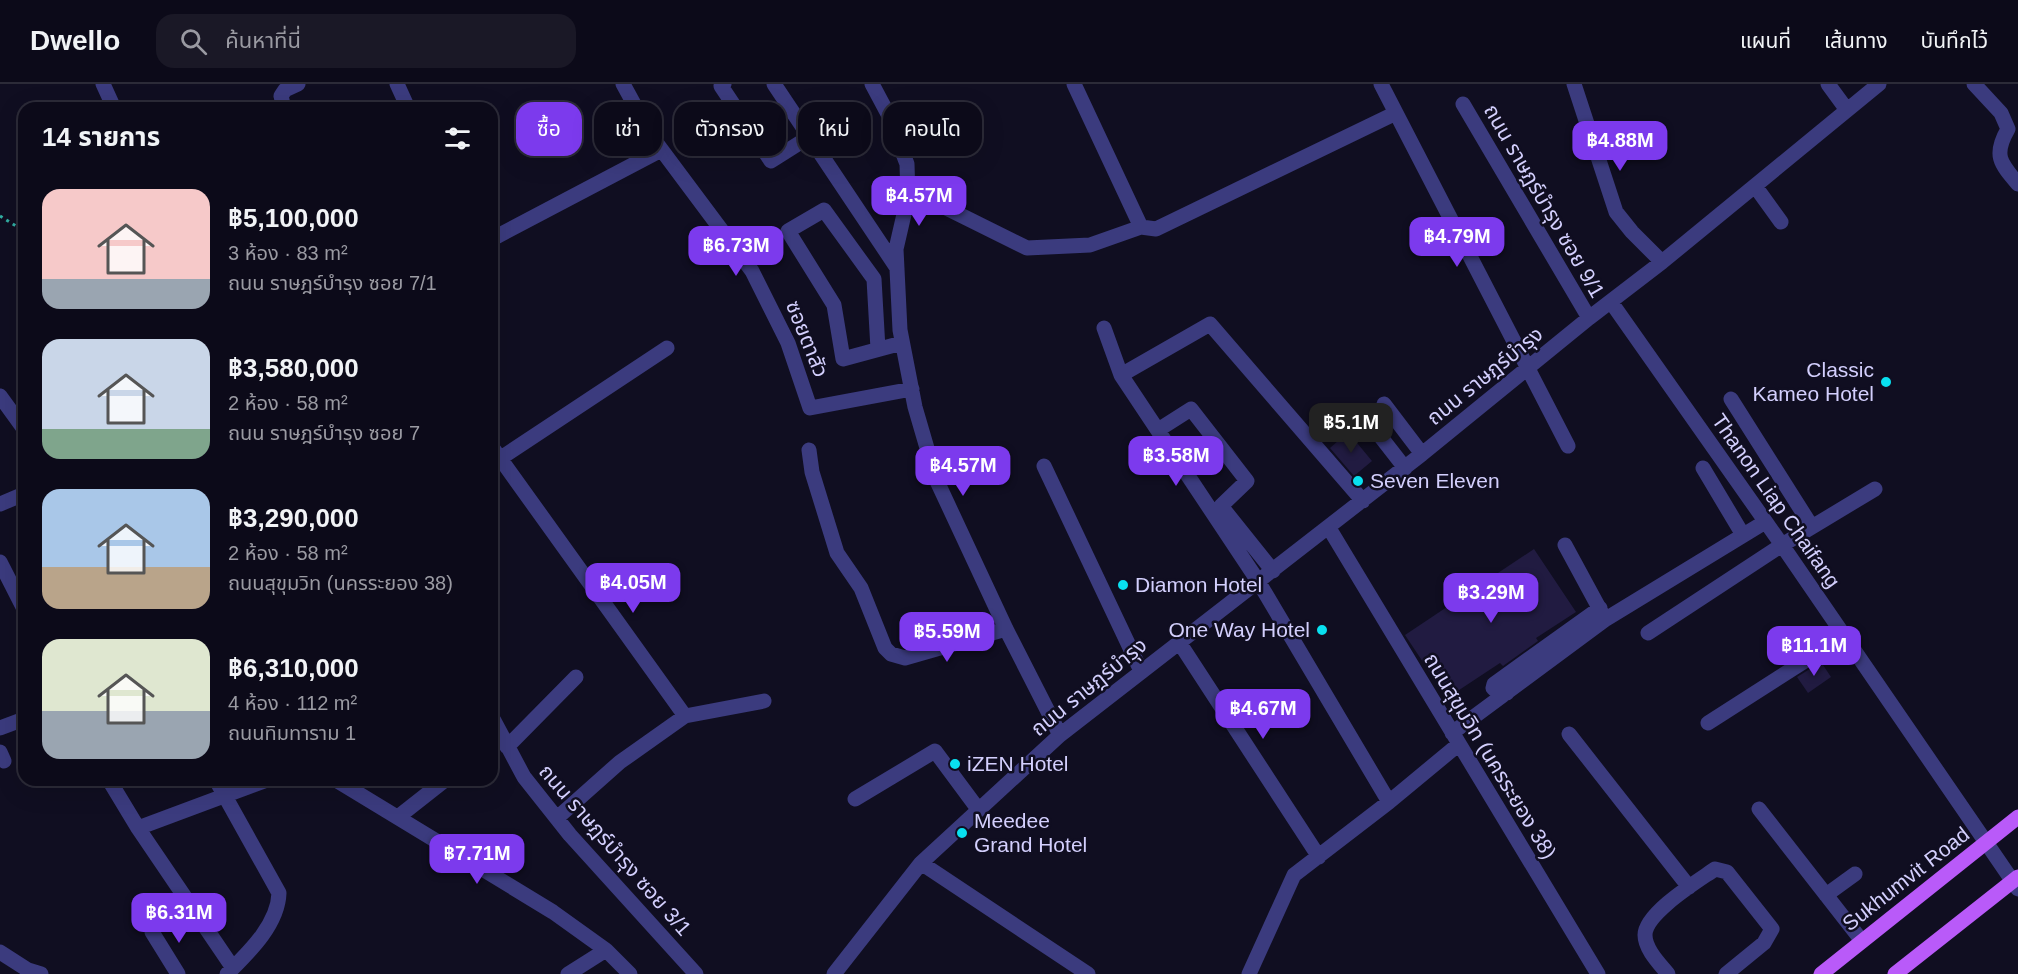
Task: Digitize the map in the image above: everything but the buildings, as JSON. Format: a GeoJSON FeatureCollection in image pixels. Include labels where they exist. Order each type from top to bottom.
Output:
{"type":"FeatureCollection","features":[{"type":"Feature","properties":{"kind":"main road","name":"Sukhumvit Road"},"geometry":{"type":"LineString","coordinates":[[1821,974],[2018,817]]}},
{"type":"Feature","properties":{"kind":"main road"},"geometry":{"type":"LineString","coordinates":[[1895,974],[2016,882]]}},
{"type":"Feature","properties":{"kind":"street"},"geometry":{"type":"LineString","coordinates":[[282,102],[281,96],[285,90],[298,84]]}},
{"type":"Feature","properties":{"kind":"street"},"geometry":{"type":"LineString","coordinates":[[397,84],[405,102]]}},
{"type":"Feature","properties":{"kind":"street","name":"ซอยตาสัว"},"geometry":{"type":"LineString","coordinates":[[623,84],[633,102]]}},
{"type":"Feature","properties":{"kind":"street"},"geometry":{"type":"LineString","coordinates":[[724,84],[721,86],[771,161],[798,143]]}},
{"type":"Feature","properties":{"kind":"street"},"geometry":{"type":"LineString","coordinates":[[774,84],[798,120]]}},
{"type":"Feature","properties":{"kind":"street"},"geometry":{"type":"LineString","coordinates":[[872,84],[888,114],[907,164],[908,193],[896,249],[900,330],[915,407],[936,478],[1006,629],[1060,735]]}},
{"type":"Feature","properties":{"kind":"street"},"geometry":{"type":"LineString","coordinates":[[1074,84],[1141,227]]}},
{"type":"Feature","properties":{"kind":"street"},"geometry":{"type":"LineString","coordinates":[[1381,84],[1568,446]]}},
{"type":"Feature","properties":{"kind":"street"},"geometry":{"type":"LineString","coordinates":[[1574,84],[1616,212],[1662,262]]}},
{"type":"Feature","properties":{"kind":"street"},"geometry":{"type":"LineString","coordinates":[[1828,84],[1847,110]]}},
{"type":"Feature","properties":{"kind":"street","name":"ถนน ราษฎร์บำรุง"},"geometry":{"type":"LineString","coordinates":[[834,974],[921,863],[1060,735],[1363,501],[1589,318],[1662,262],[1879,84]]}},
{"type":"Feature","properties":{"kind":"street"},"geometry":{"type":"LineString","coordinates":[[1974,84],[2001,113],[2008,129],[2000,144],[2002,165],[2018,184]]}},
{"type":"Feature","properties":{"kind":"street"},"geometry":{"type":"LineString","coordinates":[[105,85],[112,102]]}},
{"type":"Feature","properties":{"kind":"street","name":"ถนน ราษฎร์บำรุง ซอย 9/1"},"geometry":{"type":"LineString","coordinates":[[1463,104],[1589,318]]}},
{"type":"Feature","properties":{"kind":"street"},"geometry":{"type":"LineString","coordinates":[[908,193],[1027,248],[1090,245],[1141,227],[1156,229],[1396,113]]}},
{"type":"Feature","properties":{"kind":"street","name":"ซอยตาสัว"},"geometry":{"type":"LineString","coordinates":[[662,151],[752,271],[788,343],[810,408],[912,389]]}},
{"type":"Feature","properties":{"kind":"street"},"geometry":{"type":"LineString","coordinates":[[498,236],[650,156]]}},
{"type":"Feature","properties":{"kind":"street"},"geometry":{"type":"LineString","coordinates":[[822,156],[897,268]]}},
{"type":"Feature","properties":{"kind":"street"},"geometry":{"type":"LineString","coordinates":[[1755,186],[1781,222]]}},
{"type":"Feature","properties":{"kind":"street"},"geometry":{"type":"LineString","coordinates":[[878,349],[874,279],[824,210],[788,231],[834,305],[843,359],[902,343]]}},
{"type":"Feature","properties":{"kind":"street","name":"Thanon Liap Chaifang"},"geometry":{"type":"LineString","coordinates":[[1611,302],[1782,545],[1986,843],[2016,882]]}},
{"type":"Feature","properties":{"kind":"street"},"geometry":{"type":"LineString","coordinates":[[1121,375],[1210,324],[1363,501]]}},
{"type":"Feature","properties":{"kind":"street"},"geometry":{"type":"LineString","coordinates":[[1104,328],[1121,375],[1258,581],[1389,802]]}},
{"type":"Feature","properties":{"kind":"street"},"geometry":{"type":"LineString","coordinates":[[498,452],[667,348]]}},
{"type":"Feature","properties":{"kind":"street"},"geometry":{"type":"LineString","coordinates":[[1731,399],[1812,528]]}},
{"type":"Feature","properties":{"kind":"street"},"geometry":{"type":"LineString","coordinates":[[2,401],[18,421]]}},
{"type":"Feature","properties":{"kind":"street"},"geometry":{"type":"LineString","coordinates":[[1384,404],[1422,454]]}},
{"type":"Feature","properties":{"kind":"street"},"geometry":{"type":"LineString","coordinates":[[1158,430],[1191,409],[1247,481],[1221,506],[1273,572]]}},
{"type":"Feature","properties":{"kind":"street"},"geometry":{"type":"LineString","coordinates":[[1366,418],[1404,468]]}},
{"type":"Feature","properties":{"kind":"street"},"geometry":{"type":"LineString","coordinates":[[809,450],[812,472],[837,553],[861,588],[885,648],[891,654],[905,658],[1006,629]]}},
{"type":"Feature","properties":{"kind":"street"},"geometry":{"type":"LineString","coordinates":[[498,456],[685,716]]}},
{"type":"Feature","properties":{"kind":"street"},"geometry":{"type":"LineString","coordinates":[[1044,466],[1142,672]]}},
{"type":"Feature","properties":{"kind":"street"},"geometry":{"type":"LineString","coordinates":[[1703,468],[1743,535]]}},
{"type":"Feature","properties":{"kind":"street"},"geometry":{"type":"LineString","coordinates":[[1648,633],[1782,545],[1875,489]]}},
{"type":"Feature","properties":{"kind":"street"},"geometry":{"type":"LineString","coordinates":[[0,504],[18,496]]}},
{"type":"Feature","properties":{"kind":"street"},"geometry":{"type":"LineString","coordinates":[[1249,974],[1294,875],[1389,802],[1507,693],[1498,693],[1493,688],[1494,684],[1603,614],[1765,522]]}},
{"type":"Feature","properties":{"kind":"street","name":"ถนนสุขุมวิท (นครระยอง 38)"},"geometry":{"type":"LineString","coordinates":[[1329,528],[1456,739],[1591,972]]}},
{"type":"Feature","properties":{"kind":"street"},"geometry":{"type":"LineString","coordinates":[[1565,545],[1603,614]]}},
{"type":"Feature","properties":{"kind":"street"},"geometry":{"type":"LineString","coordinates":[[0,562],[18,597]]}},
{"type":"Feature","properties":{"kind":"street"},"geometry":{"type":"LineString","coordinates":[[1708,723],[1844,636]]}},
{"type":"Feature","properties":{"kind":"street"},"geometry":{"type":"LineString","coordinates":[[1179,642],[1319,857]]}},
{"type":"Feature","properties":{"kind":"street"},"geometry":{"type":"LineString","coordinates":[[507,747],[576,677]]}},
{"type":"Feature","properties":{"kind":"street"},"geometry":{"type":"LineString","coordinates":[[557,818],[620,762],[685,716],[764,701]]}},
{"type":"Feature","properties":{"kind":"street"},"geometry":{"type":"LineString","coordinates":[[0,728],[18,721]]}},
{"type":"Feature","properties":{"kind":"street","name":"ถนน ราษฎร์บำรุง ซอย 3/1"},"geometry":{"type":"LineString","coordinates":[[498,729],[524,777],[557,818],[696,974]]}},
{"type":"Feature","properties":{"kind":"street"},"geometry":{"type":"LineString","coordinates":[[1569,734],[1689,887]]}},
{"type":"Feature","properties":{"kind":"street"},"geometry":{"type":"LineString","coordinates":[[855,800],[934,751],[978,809]]}},
{"type":"Feature","properties":{"kind":"street"},"geometry":{"type":"LineString","coordinates":[[113,786],[230,971],[263,934],[277,908],[279,894],[219,786]]}},
{"type":"Feature","properties":{"kind":"street"},"geometry":{"type":"LineString","coordinates":[[138,828],[250,786]]}},
{"type":"Feature","properties":{"kind":"street"},"geometry":{"type":"LineString","coordinates":[[346,786],[553,912],[606,950],[630,974]]}},
{"type":"Feature","properties":{"kind":"street"},"geometry":{"type":"LineString","coordinates":[[398,818],[438,786]]}},
{"type":"Feature","properties":{"kind":"street"},"geometry":{"type":"LineString","coordinates":[[1760,809],[1862,941]]}},
{"type":"Feature","properties":{"kind":"street"},"geometry":{"type":"LineString","coordinates":[[921,863],[1088,974]]}},
{"type":"Feature","properties":{"kind":"street"},"geometry":{"type":"LineString","coordinates":[[1668,974],[1647,946],[1645,933],[1652,919],[1689,887],[1715,869],[1727,872],[1772,928],[1764,943],[1726,974]]}},
{"type":"Feature","properties":{"kind":"street"},"geometry":{"type":"LineString","coordinates":[[1826,895],[1855,874]]}},
{"type":"Feature","properties":{"kind":"street"},"geometry":{"type":"LineString","coordinates":[[152,932],[178,974]]}},
{"type":"Feature","properties":{"kind":"street"},"geometry":{"type":"LineString","coordinates":[[568,974],[606,950]]}},
{"type":"Feature","properties":{"kind":"street"},"geometry":{"type":"LineString","coordinates":[[0,952],[28,970],[41,974]]}},
{"type":"Feature","properties":{"kind":"path"},"geometry":{"type":"LineString","coordinates":[[0,216],[18,227]]}},
{"type":"Feature","properties":{"kind":"place","name":"Classic Kameo Hotel"},"geometry":{"type":"Point","coordinates":[1886,382]}},
{"type":"Feature","properties":{"kind":"place","name":"Seven Eleven"},"geometry":{"type":"Point","coordinates":[1358,481]}},
{"type":"Feature","properties":{"kind":"place","name":"Diamon Hotel"},"geometry":{"type":"Point","coordinates":[1123,585]}},
{"type":"Feature","properties":{"kind":"place","name":"One Way Hotel"},"geometry":{"type":"Point","coordinates":[1322,630]}},
{"type":"Feature","properties":{"kind":"place","name":"iZEN Hotel"},"geometry":{"type":"Point","coordinates":[955,764]}},
{"type":"Feature","properties":{"kind":"place","name":"Meedee Grand Hotel"},"geometry":{"type":"Point","coordinates":[962,833]}}]}
